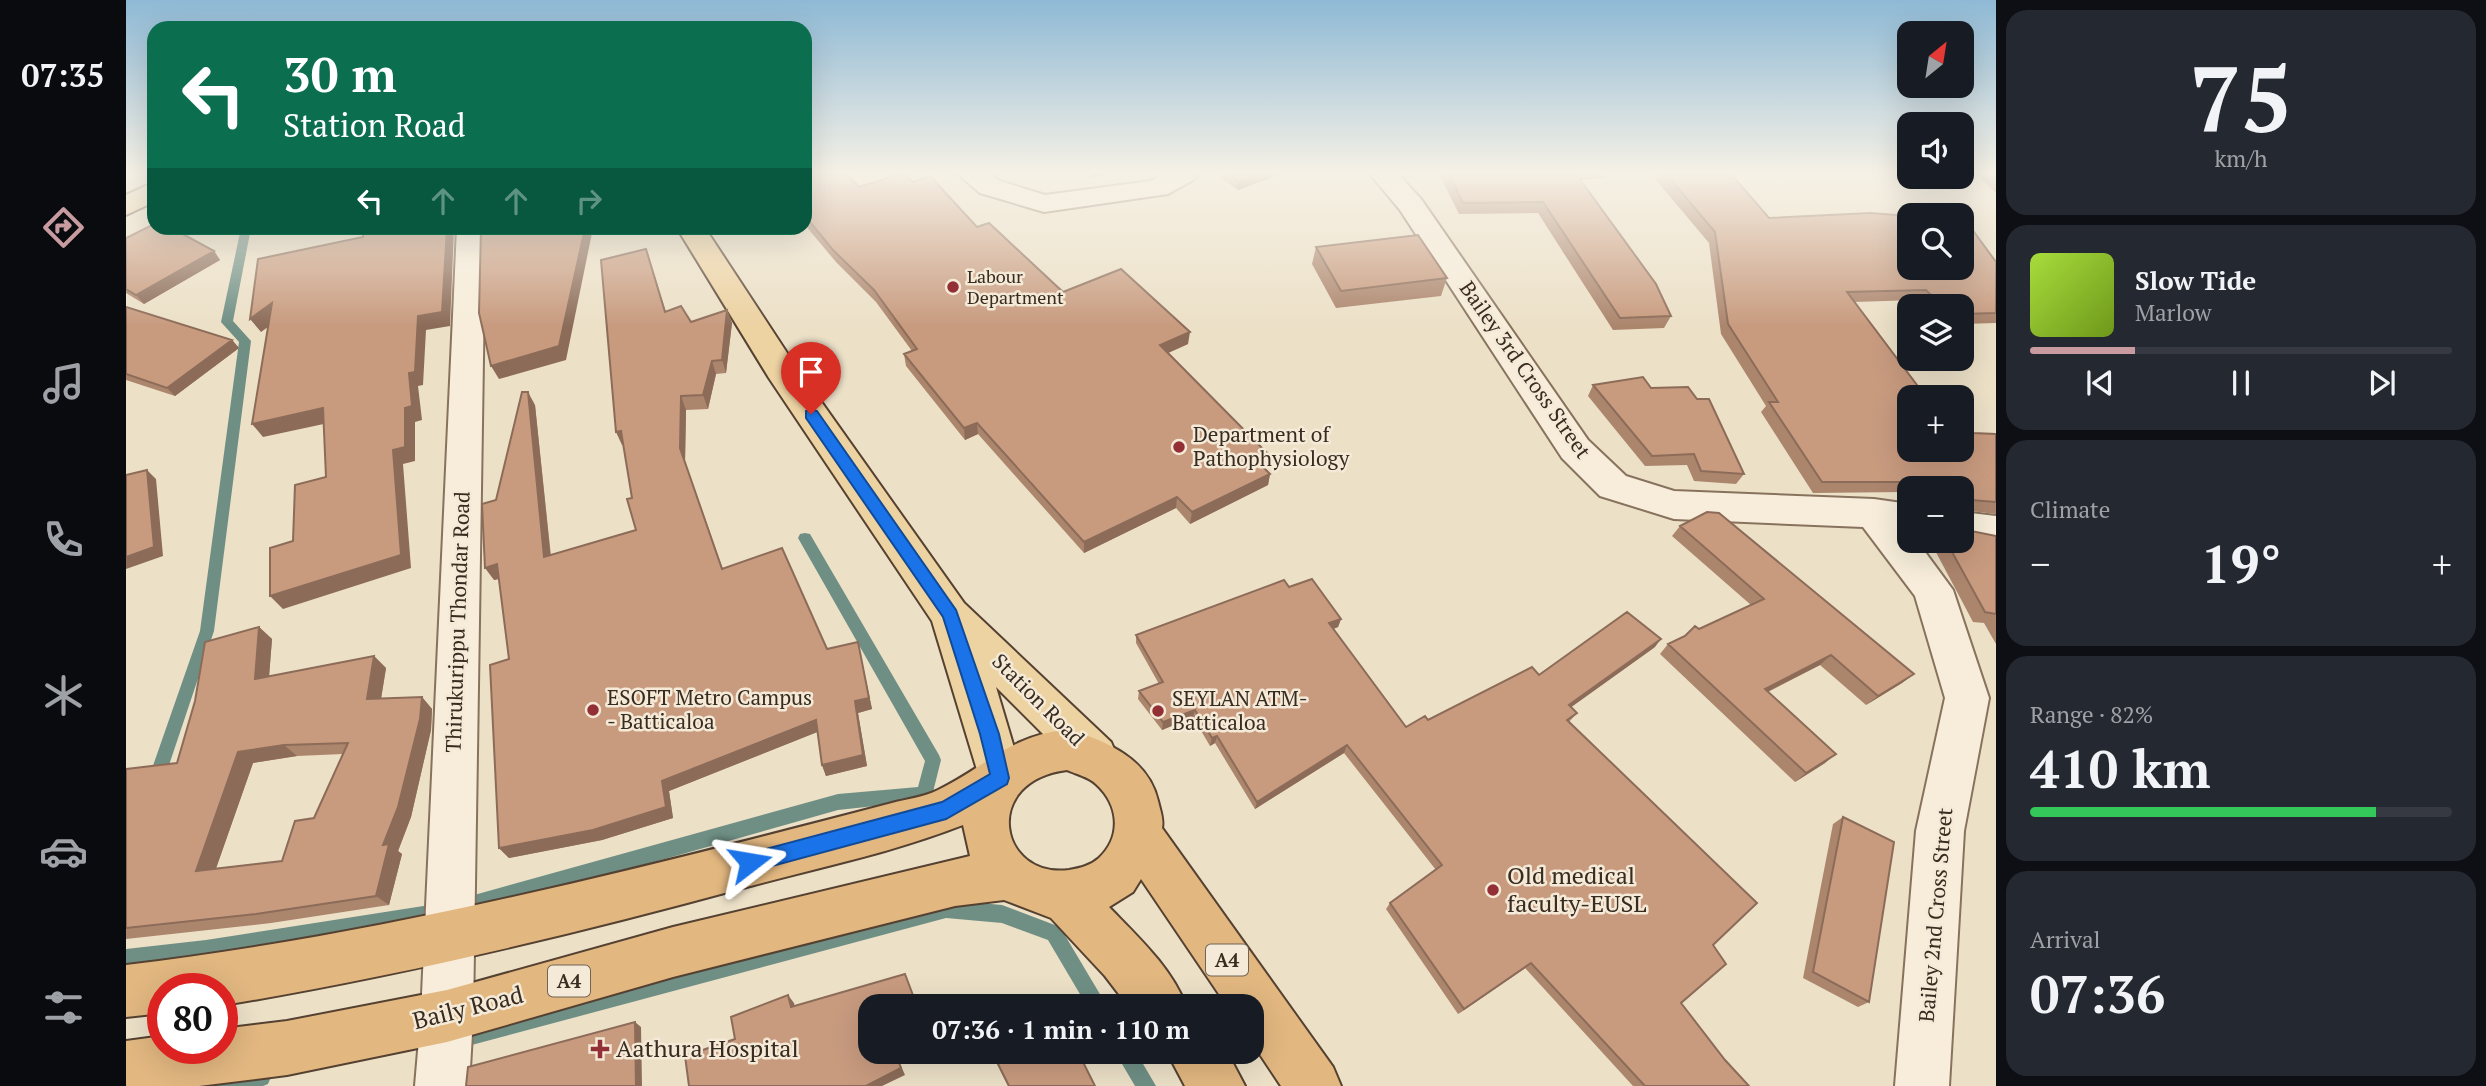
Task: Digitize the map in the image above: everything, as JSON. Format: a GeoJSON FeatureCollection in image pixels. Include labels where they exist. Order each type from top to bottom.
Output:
{"type":"FeatureCollection","features":[{"type":"Feature","properties":{"kind":"highway"},"geometry":{"type":"LineString","coordinates":[[126,991],[334,962],[449,939],[894,825],[946,810],[1000,778],[1019,761],[1044,751],[1070,749],[1095,756],[1116,770],[1131,788],[1140,810],[1139,835],[1131,858],[1114,878],[1091,891],[1063,896],[1034,891],[1009,876],[992,853],[985,827],[988,801],[1000,778]]}},
{"type":"Feature","properties":{"kind":"highway","name":"A4"},"geometry":{"type":"LineString","coordinates":[[1139,835],[1314,1086]]}},
{"type":"Feature","properties":{"kind":"highway","name":"Baily Road"},"geometry":{"type":"LineString","coordinates":[[126,1068],[287,1048],[447,1016],[673,952],[955,882],[1009,876]]}},
{"type":"Feature","properties":{"kind":"highway"},"geometry":{"type":"LineString","coordinates":[[1063,896],[1123,958],[1151,994]]}},
{"type":"Feature","properties":{"kind":"highway"},"geometry":{"type":"LineString","coordinates":[[1202,1064],[1218,1086]]}},
{"type":"Feature","properties":{"kind":"main road","name":"Station Road"},"geometry":{"type":"LineString","coordinates":[[695,235],[780,370],[950,615],[1095,756]]}},
{"type":"Feature","properties":{"kind":"main road","name":"Station Road"},"geometry":{"type":"LineString","coordinates":[[950,615],[990,734],[1000,778]]}},
{"type":"Feature","properties":{"kind":"street","name":"Bailey 3rd Cross Street"},"geometry":{"type":"LineString","coordinates":[[1424,225],[1575,449],[1613,486],[1674,505],[1892,515]]}},
{"type":"Feature","properties":{"kind":"street","name":"Thirukurippu Thondar Road"},"geometry":{"type":"LineString","coordinates":[[442,1086],[447,1016],[471,235]]}},
{"type":"Feature","properties":{"kind":"street","name":"Bailey 2nd Cross Street"},"geometry":{"type":"LineString","coordinates":[[1892,515],[1933,590],[1967,698],[1940,831],[1922,1086]]}},
{"type":"Feature","properties":{"kind":"street"},"geometry":{"type":"LineString","coordinates":[[1974,528],[1996,531]]}},
{"type":"Feature","properties":{"kind":"building"},"geometry":{"type":"Polygon","coordinates":[[[812,225],[975,225],[977,227],[991,225],[1063,292],[1121,269],[1190,332],[1160,345],[1267,453],[1255,459],[1270,474],[1192,512],[1177,497],[1084,542],[977,423],[964,428],[904,354],[917,349],[874,290],[833,250],[812,225]]]}},
{"type":"Feature","properties":{"kind":"building"},"geometry":{"type":"Polygon","coordinates":[[[1558,225],[1613,225],[1656,284],[1671,316],[1620,318],[1558,225]]]}},
{"type":"Feature","properties":{"kind":"building"},"geometry":{"type":"Polygon","coordinates":[[[1709,225],[1897,225],[1897,280],[1974,280],[1974,232],[1996,262],[1996,313],[1974,314],[1974,294],[1930,294],[1926,290],[1847,292],[1897,358],[1897,371],[1906,371],[1917,385],[1897,385],[1897,462],[1974,462],[1974,433],[1996,434],[1996,502],[1974,500],[1974,476],[1897,476],[1897,482],[1822,482],[1769,402],[1778,402],[1728,324],[1715,232],[1709,225]]]}},
{"type":"Feature","properties":{"kind":"building"},"geometry":{"type":"Polygon","coordinates":[[[147,228],[147,235],[185,235],[214,251],[136,295],[126,289],[126,238],[147,228]]]}},
{"type":"Feature","properties":{"kind":"building"},"geometry":{"type":"Polygon","coordinates":[[[447,235],[442,312],[418,316],[415,372],[409,373],[412,406],[405,408],[405,447],[393,450],[401,555],[270,596],[270,548],[293,541],[295,485],[326,477],[323,408],[252,424],[272,303],[250,319],[258,259],[363,237],[447,235]]]}},
{"type":"Feature","properties":{"kind":"building"},"geometry":{"type":"Polygon","coordinates":[[[481,235],[583,235],[559,346],[491,366],[479,313],[481,235]]]}},
{"type":"Feature","properties":{"kind":"building"},"geometry":{"type":"Polygon","coordinates":[[[1418,235],[1447,278],[1341,291],[1316,247],[1418,235]]]}},
{"type":"Feature","properties":{"kind":"building"},"geometry":{"type":"Polygon","coordinates":[[[646,249],[665,312],[681,306],[691,322],[727,310],[722,360],[712,361],[703,395],[681,396],[680,448],[722,569],[782,548],[827,649],[858,642],[869,698],[855,701],[863,755],[822,765],[816,720],[662,781],[666,807],[593,830],[499,848],[490,665],[509,659],[497,564],[485,568],[482,504],[496,500],[522,392],[528,392],[544,557],[636,530],[627,499],[632,498],[621,431],[616,432],[601,260],[646,249]]]}},
{"type":"Feature","properties":{"kind":"building"},"geometry":{"type":"Polygon","coordinates":[[[126,307],[232,340],[167,388],[126,374],[126,307]]]}},
{"type":"Feature","properties":{"kind":"building"},"geometry":{"type":"Polygon","coordinates":[[[1643,377],[1651,388],[1688,387],[1697,399],[1709,399],[1744,474],[1701,471],[1694,454],[1652,456],[1593,385],[1643,377]]]}},
{"type":"Feature","properties":{"kind":"building"},"geometry":{"type":"Polygon","coordinates":[[[147,470],[154,547],[126,557],[126,475],[147,470]]]}},
{"type":"Feature","properties":{"kind":"building"},"geometry":{"type":"Polygon","coordinates":[[[1707,512],[1719,513],[1914,674],[1878,696],[1831,655],[1765,689],[1836,754],[1806,773],[1668,644],[1685,636],[1695,626],[1699,629],[1764,599],[1680,526],[1707,512]]]}},
{"type":"Feature","properties":{"kind":"building"},"geometry":{"type":"Polygon","coordinates":[[[1974,532],[1996,536],[1996,614],[1985,612],[1953,553],[1974,553],[1974,532]]]}},
{"type":"Feature","properties":{"kind":"building"},"geometry":{"type":"Polygon","coordinates":[[[1312,579],[1341,619],[1329,623],[1406,727],[1425,716],[1428,720],[1532,667],[1539,675],[1627,612],[1661,639],[1569,705],[1577,713],[1567,720],[1757,903],[1713,945],[1726,964],[1681,1003],[1749,1086],[1645,1086],[1531,963],[1464,1009],[1390,903],[1442,865],[1347,745],[1257,802],[1217,736],[1212,738],[1195,710],[1163,722],[1139,691],[1163,682],[1136,635],[1284,580],[1289,587],[1312,579]]]}},
{"type":"Feature","properties":{"kind":"building"},"geometry":{"type":"Polygon","coordinates":[[[259,627],[255,679],[374,656],[367,699],[422,697],[420,719],[398,807],[383,845],[389,844],[376,896],[256,914],[126,928],[126,769],[177,763],[195,701],[205,642],[259,627]],[[348,743],[284,745],[238,752],[196,871],[282,861],[295,821],[314,818],[348,743]]]}},
{"type":"Feature","properties":{"kind":"building"},"geometry":{"type":"Polygon","coordinates":[[[1843,817],[1894,842],[1869,1002],[1813,972],[1843,817]]]}},
{"type":"Feature","properties":{"kind":"building"},"geometry":{"type":"Polygon","coordinates":[[[905,974],[912,994],[858,994],[858,1064],[900,1064],[901,1068],[866,1086],[689,1086],[685,1056],[735,1039],[731,1017],[788,995],[791,1007],[905,974]]]}},
{"type":"Feature","properties":{"kind":"building","name":"Aathura Hospital"},"geometry":{"type":"Polygon","coordinates":[[[635,1022],[636,1086],[466,1086],[468,1067],[635,1022]]]}},
{"type":"Feature","properties":{"kind":"building"},"geometry":{"type":"Polygon","coordinates":[[[998,1064],[1084,1064],[1095,1086],[1009,1086],[998,1064]]]}},
{"type":"Feature","properties":{"kind":"waterway"},"geometry":{"type":"LineString","coordinates":[[156,780],[207,631],[245,341],[227,322],[245,235]]}},
{"type":"Feature","properties":{"kind":"waterway"},"geometry":{"type":"LineString","coordinates":[[126,958],[206,949],[449,911],[838,802],[925,794],[933,760],[805,538]]}},
{"type":"Feature","properties":{"kind":"waterway"},"geometry":{"type":"LineString","coordinates":[[453,1040],[946,909],[1002,914],[1054,933],[1091,994]]}},
{"type":"Feature","properties":{"kind":"waterway"},"geometry":{"type":"LineString","coordinates":[[1132,1064],[1146,1086]]}},
{"type":"Feature","properties":{"kind":"waterway"},"geometry":{"type":"LineString","coordinates":[[215,1086],[261,1077]]}},
{"type":"Feature","properties":{"kind":"place","name":"Labour Department"},"geometry":{"type":"Point","coordinates":[953,287]}},
{"type":"Feature","properties":{"kind":"place","name":"Department of Pathophysiology"},"geometry":{"type":"Point","coordinates":[1179,447]}},
{"type":"Feature","properties":{"kind":"place","name":"ESOFT Metro Campus - Batticaloa"},"geometry":{"type":"Point","coordinates":[593,710]}},
{"type":"Feature","properties":{"kind":"place","name":"SEYLAN ATM- Batticaloa"},"geometry":{"type":"Point","coordinates":[1158,711]}},
{"type":"Feature","properties":{"kind":"place","name":"Old medical faculty-EUSL"},"geometry":{"type":"Point","coordinates":[1493,890]}},
{"type":"Feature","properties":{"kind":"place","name":"Aathura Hospital"},"geometry":{"type":"Point","coordinates":[600,1049]}},
{"type":"Feature","properties":{"kind":"route"},"geometry":{"type":"LineString","coordinates":[[750,862],[946,810],[1000,778],[990,734],[950,615],[811,414]]}}]}
